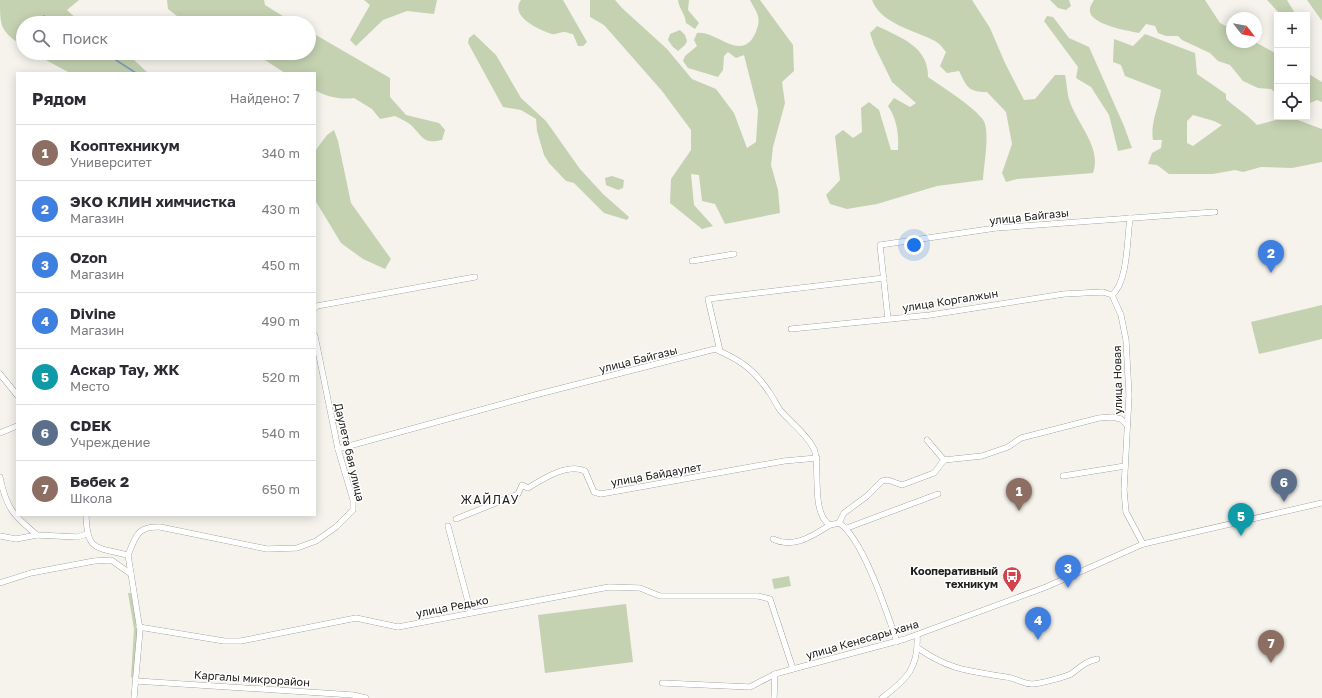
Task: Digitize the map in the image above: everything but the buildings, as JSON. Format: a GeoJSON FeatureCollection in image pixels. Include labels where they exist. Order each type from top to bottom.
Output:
{"type":"FeatureCollection","features":[{"type":"Feature","properties":{"kind":"street","name":"улица Байгазы"},"geometry":{"type":"LineString","coordinates":[[888,319],[880,245],[996,228],[1214,212]]}},
{"type":"Feature","properties":{"kind":"street"},"geometry":{"type":"LineString","coordinates":[[1112,296],[1118,291],[1124,274],[1130,218]]}},
{"type":"Feature","properties":{"kind":"street"},"geometry":{"type":"LineString","coordinates":[[692,261],[734,254]]}},
{"type":"Feature","properties":{"kind":"street"},"geometry":{"type":"LineString","coordinates":[[316,307],[475,277]]}},
{"type":"Feature","properties":{"kind":"street"},"geometry":{"type":"LineString","coordinates":[[830,525],[823,517],[818,499],[816,484],[817,458],[814,448],[779,409],[754,372],[747,365],[720,351],[708,299],[884,278]]}},
{"type":"Feature","properties":{"kind":"street","name":"улица Коргалжын"},"geometry":{"type":"LineString","coordinates":[[791,329],[930,315],[1064,294],[1102,292],[1112,296]]}},
{"type":"Feature","properties":{"kind":"street","name":"улица Новая"},"geometry":{"type":"LineString","coordinates":[[1112,296],[1121,315],[1126,340],[1129,396],[1124,490],[1126,512],[1143,544]]}},
{"type":"Feature","properties":{"kind":"street","name":"Даулета бая улица"},"geometry":{"type":"LineString","coordinates":[[128,555],[138,533],[149,527],[267,549],[297,548],[316,541],[336,527],[353,510],[353,500],[338,449],[316,341]]}},
{"type":"Feature","properties":{"kind":"street","name":"улица Байгазы"},"geometry":{"type":"LineString","coordinates":[[338,449],[535,395],[715,349],[720,351]]}},
{"type":"Feature","properties":{"kind":"street"},"geometry":{"type":"LineString","coordinates":[[0,374],[16,395]]}},
{"type":"Feature","properties":{"kind":"street"},"geometry":{"type":"LineString","coordinates":[[839,523],[844,513],[867,496],[882,481],[888,480],[902,485],[934,473],[944,460],[986,454],[1008,447],[1021,438],[1098,418],[1112,417],[1121,419],[1127,425]]}},
{"type":"Feature","properties":{"kind":"street"},"geometry":{"type":"LineString","coordinates":[[0,433],[16,426]]}},
{"type":"Feature","properties":{"kind":"street"},"geometry":{"type":"LineString","coordinates":[[927,440],[944,460]]}},
{"type":"Feature","properties":{"kind":"street","name":"улица Байдаулет"},"geometry":{"type":"LineString","coordinates":[[456,519],[518,494],[522,485],[528,488],[557,472],[582,469],[585,471],[594,492],[601,494],[784,461],[817,458]]}},
{"type":"Feature","properties":{"kind":"street"},"geometry":{"type":"LineString","coordinates":[[1063,476],[1125,466]]}},
{"type":"Feature","properties":{"kind":"street"},"geometry":{"type":"LineString","coordinates":[[0,477],[3,494],[9,508],[16,515]]}},
{"type":"Feature","properties":{"kind":"street"},"geometry":{"type":"LineString","coordinates":[[847,528],[938,494]]}},
{"type":"Feature","properties":{"kind":"street","name":"улица Кенесары хана"},"geometry":{"type":"LineString","coordinates":[[662,683],[750,687],[775,674],[897,642],[917,635],[1046,587],[1143,544],[1322,503]]}},
{"type":"Feature","properties":{"kind":"street"},"geometry":{"type":"LineString","coordinates":[[17,516],[37,535]]}},
{"type":"Feature","properties":{"kind":"street"},"geometry":{"type":"LineString","coordinates":[[86,516],[87,534],[89,540],[96,546],[128,555],[139,626],[134,698]]}},
{"type":"Feature","properties":{"kind":"street"},"geometry":{"type":"LineString","coordinates":[[773,539],[782,543],[797,542],[811,537],[830,525],[839,523],[847,528],[870,571],[897,642]]}},
{"type":"Feature","properties":{"kind":"street"},"geometry":{"type":"LineString","coordinates":[[448,526],[472,613]]}},
{"type":"Feature","properties":{"kind":"street"},"geometry":{"type":"LineString","coordinates":[[0,536],[16,539],[37,535],[77,537],[87,534]]}},
{"type":"Feature","properties":{"kind":"street"},"geometry":{"type":"LineString","coordinates":[[0,583],[31,573],[94,561],[111,560],[131,574]]}},
{"type":"Feature","properties":{"kind":"street","name":"улица Редько"},"geometry":{"type":"LineString","coordinates":[[139,626],[224,641],[241,641],[356,618],[398,627],[609,586],[640,588],[660,596],[758,596],[770,599],[793,669]]}},
{"type":"Feature","properties":{"kind":"street"},"geometry":{"type":"LineString","coordinates":[[882,698],[903,681],[911,670],[918,653],[917,635]]}},
{"type":"Feature","properties":{"kind":"street"},"geometry":{"type":"LineString","coordinates":[[918,648],[949,666],[970,672],[1008,677],[1033,684],[1069,675],[1085,662],[1096,659]]}},
{"type":"Feature","properties":{"kind":"street"},"geometry":{"type":"LineString","coordinates":[[774,698],[775,674]]}},
{"type":"Feature","properties":{"kind":"street","name":"Каргалы микрорайон"},"geometry":{"type":"LineString","coordinates":[[136,681],[347,694],[366,698]]}},
{"type":"Feature","properties":{"kind":"green space"},"geometry":{"type":"Polygon","coordinates":[[[0,0],[79,0],[67,10],[73,16],[16,16],[16,42],[6,32],[0,16],[0,0]]]}},
{"type":"Feature","properties":{"kind":"green space"},"geometry":{"type":"Polygon","coordinates":[[[167,0],[264,0],[265,5],[283,16],[177,16],[168,9],[167,0]]]}},
{"type":"Feature","properties":{"kind":"green space"},"geometry":{"type":"Polygon","coordinates":[[[364,0],[437,0],[434,14],[407,11],[383,20],[356,46],[350,40],[370,5],[364,0]]]}},
{"type":"Feature","properties":{"kind":"green space"},"geometry":{"type":"Polygon","coordinates":[[[521,0],[563,0],[587,42],[583,46],[578,46],[573,34],[564,32],[552,34],[533,26],[522,17],[519,12],[518,6],[521,0]]]}},
{"type":"Feature","properties":{"kind":"green space"},"geometry":{"type":"Polygon","coordinates":[[[590,0],[615,0],[667,49],[692,79],[716,89],[734,113],[747,148],[756,142],[758,110],[744,55],[736,58],[728,52],[724,56],[723,70],[718,77],[688,68],[683,61],[685,56],[697,46],[694,40],[697,33],[704,33],[736,46],[743,46],[749,42],[755,34],[759,20],[750,0],[760,0],[793,45],[794,71],[782,82],[785,103],[773,147],[771,165],[778,190],[780,213],[725,224],[715,204],[702,201],[699,175],[691,174],[694,205],[713,226],[702,229],[670,203],[671,179],[691,150],[691,130],[662,91],[604,25],[590,17],[590,0]]]}},
{"type":"Feature","properties":{"kind":"green space"},"geometry":{"type":"Polygon","coordinates":[[[678,0],[689,0],[688,10],[699,23],[695,29],[686,23],[678,0]]]}},
{"type":"Feature","properties":{"kind":"green space"},"geometry":{"type":"Polygon","coordinates":[[[872,0],[972,0],[990,28],[1005,63],[1024,100],[1035,99],[1055,75],[1065,75],[1070,102],[1092,146],[1095,164],[1093,173],[1017,179],[1006,182],[1002,173],[1012,144],[1006,112],[987,92],[976,91],[969,88],[959,71],[947,73],[940,66],[946,52],[938,43],[890,21],[876,8],[872,0]]]}},
{"type":"Feature","properties":{"kind":"green space"},"geometry":{"type":"Polygon","coordinates":[[[1050,0],[1069,0],[1071,6],[1066,10],[1058,8],[1050,0]]]}},
{"type":"Feature","properties":{"kind":"green space"},"geometry":{"type":"Polygon","coordinates":[[[1094,0],[1205,0],[1220,23],[1226,26],[1226,48],[1262,48],[1262,46],[1274,52],[1274,92],[1271,89],[1258,88],[1243,81],[1230,65],[1218,61],[1210,53],[1182,40],[1178,36],[1166,36],[1158,33],[1155,26],[1146,24],[1139,33],[1101,23],[1091,14],[1091,5],[1094,0]]]}},
{"type":"Feature","properties":{"kind":"green space"},"geometry":{"type":"Polygon","coordinates":[[[1267,0],[1287,0],[1294,12],[1278,12],[1267,0]]]}},
{"type":"Feature","properties":{"kind":"green space"},"geometry":{"type":"Polygon","coordinates":[[[1307,0],[1322,0],[1322,21],[1307,0]]]}},
{"type":"Feature","properties":{"kind":"green space"},"geometry":{"type":"Polygon","coordinates":[[[1047,16],[1053,17],[1069,38],[1089,47],[1124,126],[1132,148],[1118,151],[1109,115],[1091,87],[1076,78],[1078,67],[1044,21],[1047,16]]]}},
{"type":"Feature","properties":{"kind":"green space"},"geometry":{"type":"Polygon","coordinates":[[[877,26],[912,44],[924,58],[928,77],[969,106],[982,119],[985,124],[987,136],[983,180],[937,186],[877,204],[847,209],[830,204],[826,195],[840,180],[835,136],[843,130],[853,138],[862,132],[861,108],[869,102],[879,110],[891,150],[898,150],[897,127],[894,116],[888,106],[894,98],[910,107],[916,103],[892,82],[874,45],[870,33],[877,26]]]}},
{"type":"Feature","properties":{"kind":"green space"},"geometry":{"type":"Polygon","coordinates":[[[680,30],[685,35],[687,41],[678,51],[668,40],[670,34],[680,30]]]}},
{"type":"Feature","properties":{"kind":"green space"},"geometry":{"type":"Polygon","coordinates":[[[474,34],[496,55],[521,98],[546,121],[580,169],[603,194],[629,217],[627,220],[604,213],[574,183],[566,181],[549,163],[544,155],[537,131],[536,119],[521,110],[503,107],[468,43],[469,38],[474,34]]]}},
{"type":"Feature","properties":{"kind":"green space"},"geometry":{"type":"Polygon","coordinates":[[[1145,34],[1195,53],[1197,74],[1226,94],[1226,99],[1257,125],[1276,120],[1298,120],[1322,129],[1322,162],[1292,168],[1261,167],[1243,172],[1235,170],[1213,174],[1169,174],[1157,165],[1148,164],[1152,153],[1161,148],[1162,140],[1153,140],[1152,134],[1161,90],[1125,76],[1121,65],[1113,62],[1114,39],[1133,46],[1145,34]],[[1193,115],[1187,121],[1187,143],[1193,146],[1222,125],[1193,115]]]}},
{"type":"Feature","properties":{"kind":"green space"},"geometry":{"type":"Polygon","coordinates":[[[316,35],[390,78],[390,97],[406,115],[439,123],[445,130],[442,140],[431,141],[424,139],[410,125],[395,116],[380,119],[372,109],[354,98],[339,98],[329,96],[316,90],[316,72],[283,72],[265,60],[316,60],[316,35]]]}},
{"type":"Feature","properties":{"kind":"green space"},"geometry":{"type":"Polygon","coordinates":[[[46,60],[134,60],[147,72],[68,72],[46,60]]]}},
{"type":"Feature","properties":{"kind":"green space"},"geometry":{"type":"Polygon","coordinates":[[[1310,75],[1322,82],[1322,102],[1317,100],[1310,103],[1310,75]]]}},
{"type":"Feature","properties":{"kind":"green space"},"geometry":{"type":"Polygon","coordinates":[[[334,130],[338,141],[351,203],[391,259],[385,269],[363,259],[341,243],[316,202],[316,150],[327,135],[334,130]]]}},
{"type":"Feature","properties":{"kind":"green space"},"geometry":{"type":"Polygon","coordinates":[[[612,176],[624,180],[623,188],[618,190],[606,185],[605,178],[612,176]]]}},
{"type":"Feature","properties":{"kind":"green space"},"geometry":{"type":"Polygon","coordinates":[[[1322,305],[1322,339],[1259,354],[1251,322],[1322,305]]]}},
{"type":"Feature","properties":{"kind":"green space"},"geometry":{"type":"Polygon","coordinates":[[[789,576],[791,586],[774,589],[772,579],[789,576]]]}},
{"type":"Feature","properties":{"kind":"green space"},"geometry":{"type":"Polygon","coordinates":[[[128,593],[131,593],[138,629],[135,679],[131,677],[134,629],[128,593]]]}},
{"type":"Feature","properties":{"kind":"green space"},"geometry":{"type":"Polygon","coordinates":[[[626,604],[633,662],[545,673],[538,615],[626,604]]]}},
{"type":"Feature","properties":{"kind":"waterway"},"geometry":{"type":"LineString","coordinates":[[116,60],[134,72]]}},
{"type":"Feature","properties":{"kind":"place","name":"ЭКО КЛИН химчистка"},"geometry":{"type":"Point","coordinates":[1271,273]}},
{"type":"Feature","properties":{"kind":"place","name":"CDEK"},"geometry":{"type":"Point","coordinates":[1284,502]}},
{"type":"Feature","properties":{"kind":"place","name":"Кооптехникум"},"geometry":{"type":"Point","coordinates":[1019,511]}},
{"type":"Feature","properties":{"kind":"place","name":"Аскар Тау, ЖК"},"geometry":{"type":"Point","coordinates":[1241,536]}},
{"type":"Feature","properties":{"kind":"place","name":"Ozon"},"geometry":{"type":"Point","coordinates":[1068,588]}},
{"type":"Feature","properties":{"kind":"place","name":"Кооперативный техникум"},"geometry":{"type":"Point","coordinates":[1012,593]}},
{"type":"Feature","properties":{"kind":"place","name":"Divine"},"geometry":{"type":"Point","coordinates":[1038,640]}},
{"type":"Feature","properties":{"kind":"place","name":"Бөбек 2"},"geometry":{"type":"Point","coordinates":[1271,663]}},
{"type":"Feature","properties":{"kind":"district","name":"ЖАЙЛАУ"},"geometry":{"type":"Point","coordinates":[490,499]}}]}
